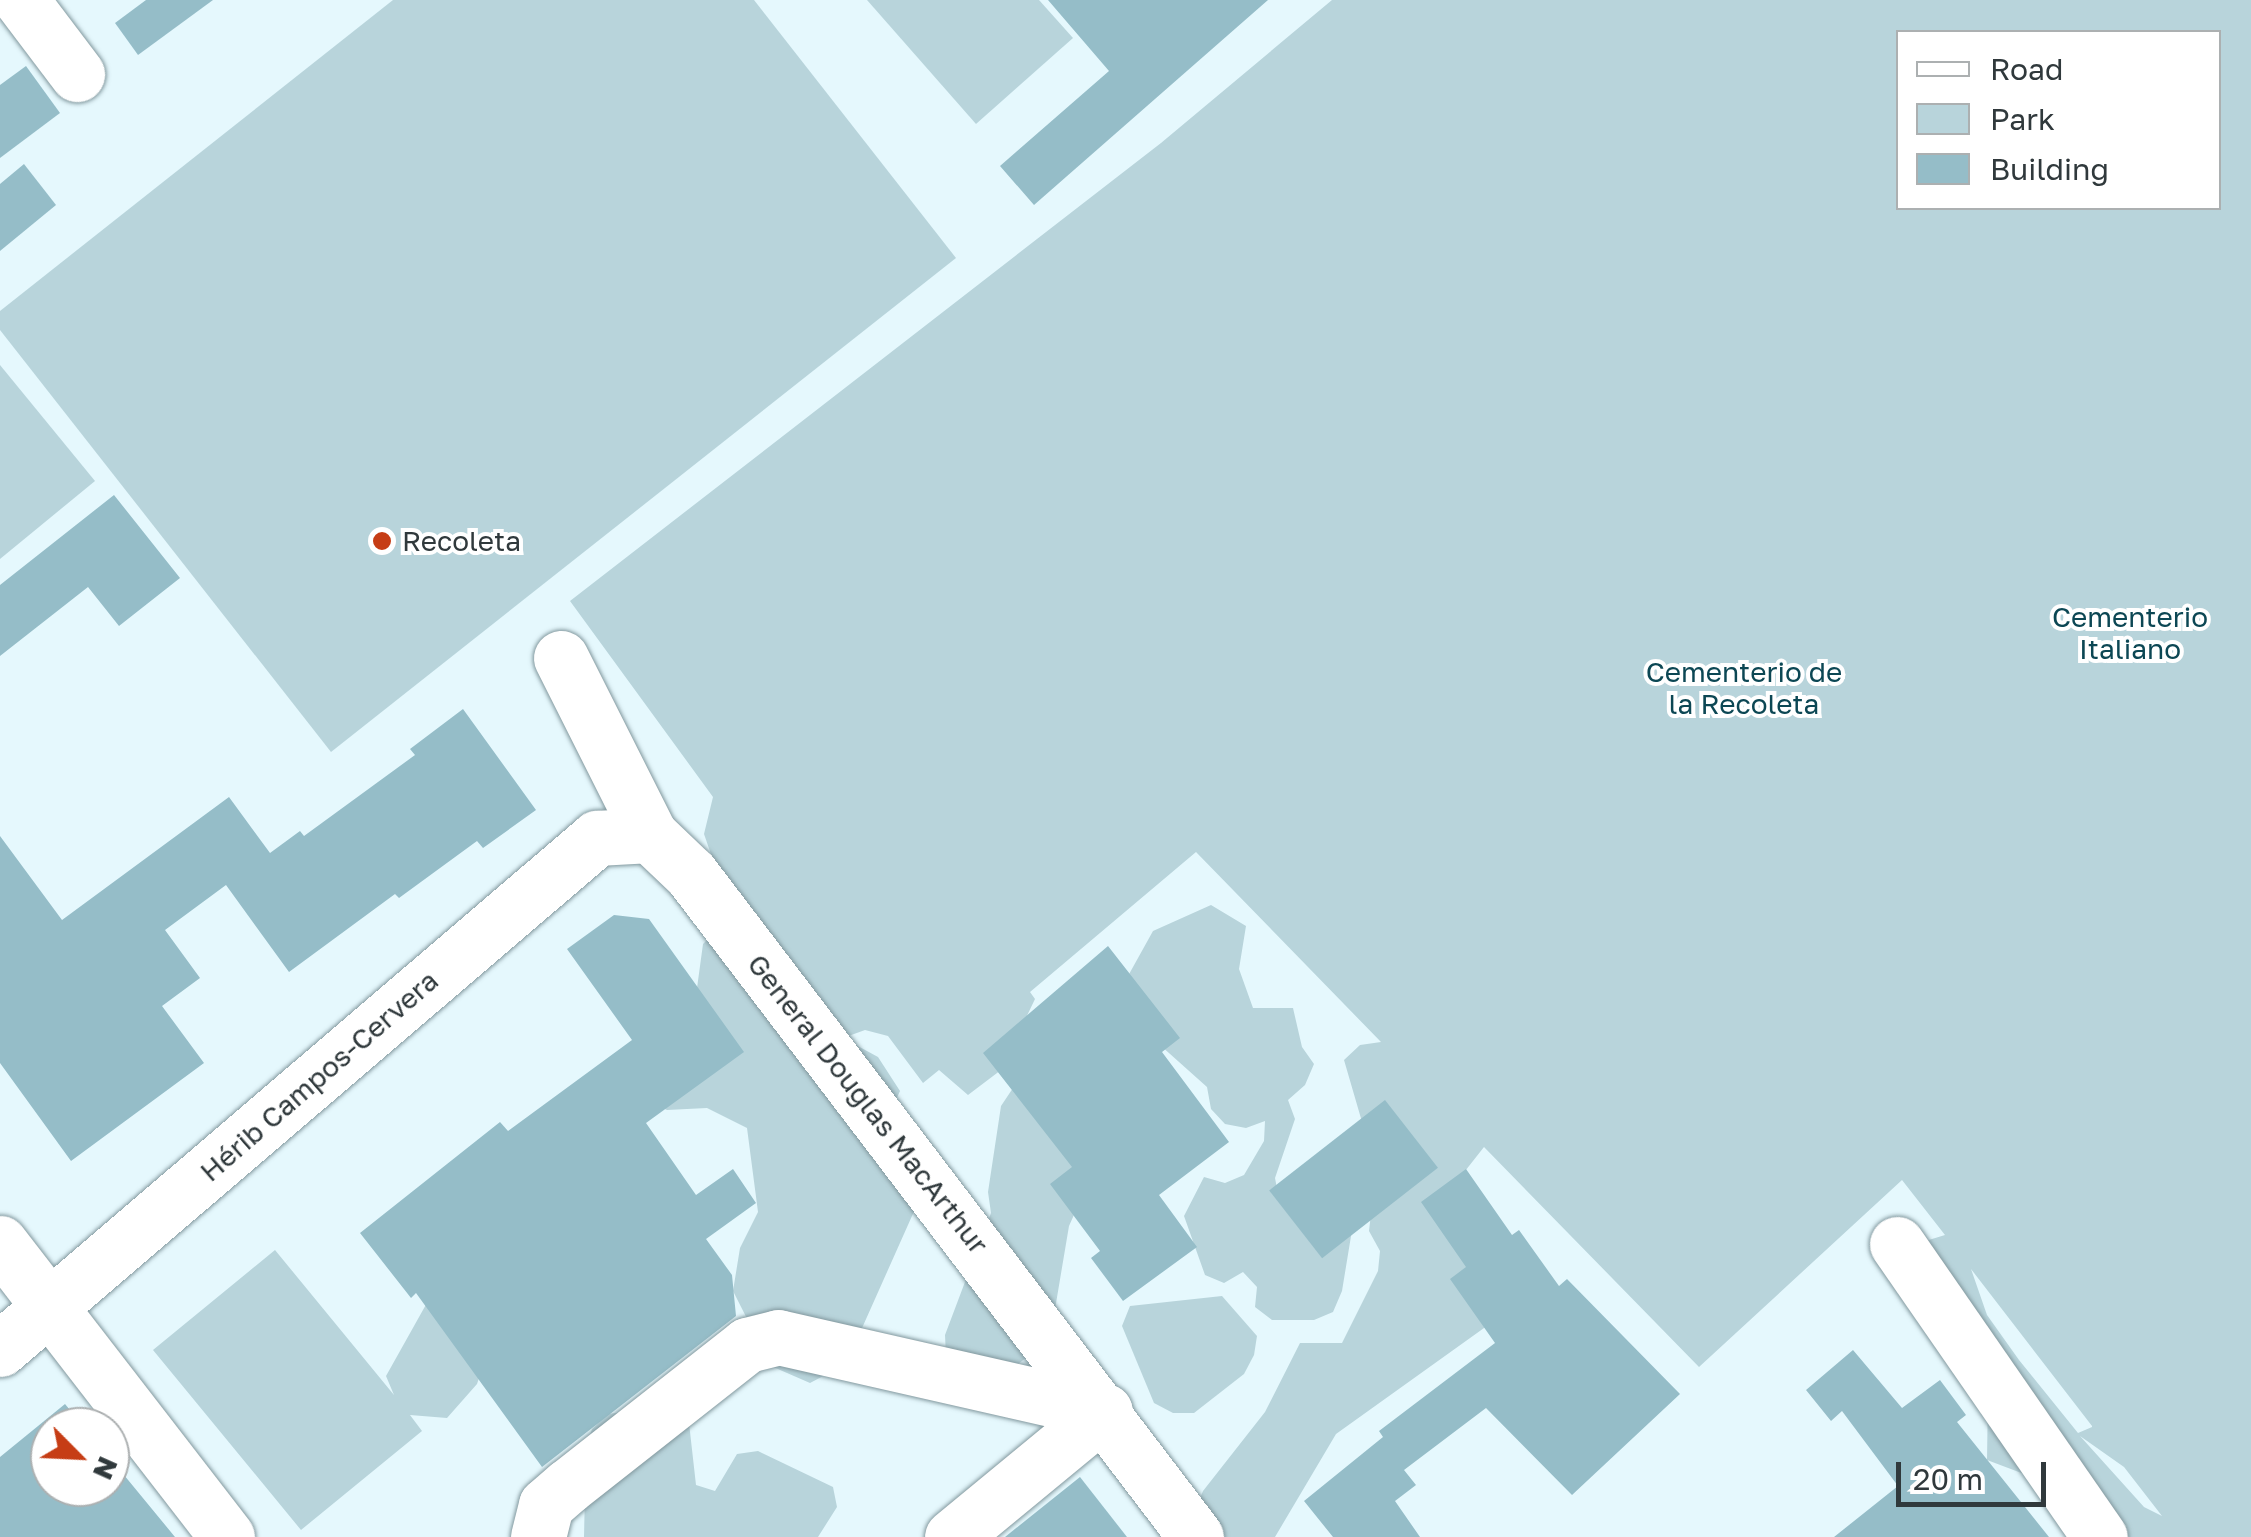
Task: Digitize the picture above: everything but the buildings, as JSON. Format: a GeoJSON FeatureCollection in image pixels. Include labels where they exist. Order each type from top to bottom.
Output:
{"type":"FeatureCollection","features":[{"type":"Feature","properties":{"kind":"street"},"geometry":{"type":"LineString","coordinates":[[21,0],[77,74]]}},
{"type":"Feature","properties":{"kind":"street","name":"General Douglas MacArthur"},"geometry":{"type":"LineString","coordinates":[[561,658],[650,835],[690,874],[1104,1410],[1196,1537]]}},
{"type":"Feature","properties":{"kind":"street","name":"Hérib Campos-Cervera"},"geometry":{"type":"LineString","coordinates":[[0,1350],[597,838],[650,835]]}},
{"type":"Feature","properties":{"kind":"street"},"geometry":{"type":"LineString","coordinates":[[0,1243],[227,1537]]}},
{"type":"Feature","properties":{"kind":"street"},"geometry":{"type":"LineString","coordinates":[[1897,1244],[2100,1537]]}},
{"type":"Feature","properties":{"kind":"street"},"geometry":{"type":"LineString","coordinates":[[538,1537],[546,1505],[568,1486],[746,1345],[778,1337],[1104,1410]]}},
{"type":"Feature","properties":{"kind":"street"},"geometry":{"type":"LineString","coordinates":[[952,1537],[1104,1410]]}},
{"type":"Feature","properties":{"kind":"green space","name":"Recoleta"},"geometry":{"type":"Polygon","coordinates":[[[393,0],[754,0],[956,258],[331,752],[0,330],[0,311],[393,0]]]}},
{"type":"Feature","properties":{"kind":"green space"},"geometry":{"type":"Polygon","coordinates":[[[867,0],[1039,0],[1073,38],[976,124],[867,0]]]}},
{"type":"Feature","properties":{"kind":"green space","name":"Cementerio de la Recoleta"},"geometry":{"type":"Polygon","coordinates":[[[1332,0],[2251,0],[2251,1537],[2108,1537],[2045,1482],[1987,1460],[1988,1392],[1906,1247],[1945,1235],[1902,1180],[1699,1367],[1484,1147],[1458,1180],[1498,1318],[1336,1434],[1275,1537],[1223,1537],[1195,1511],[1203,1491],[1265,1412],[1300,1343],[1342,1343],[1378,1271],[1380,1251],[1369,1231],[1376,1170],[1344,1060],[1360,1045],[1381,1042],[1196,852],[1030,992],[1035,999],[1001,1070],[968,1095],[939,1070],[923,1083],[888,1036],[865,1030],[843,1038],[878,1057],[900,1091],[883,1128],[916,1207],[846,1364],[810,1383],[771,1366],[733,1291],[740,1248],[758,1212],[747,1128],[707,1108],[667,1110],[630,1093],[697,988],[703,944],[732,915],[704,834],[713,797],[570,601],[1161,143],[1332,0]],[[1971,1269],[1987,1315],[2019,1360],[2078,1433],[2092,1427],[1971,1269]],[[2080,1436],[2144,1507],[2162,1516],[2124,1467],[2080,1436]]]}},
{"type":"Feature","properties":{"kind":"green space"},"geometry":{"type":"Polygon","coordinates":[[[0,365],[95,481],[0,559],[0,365]]]}},
{"type":"Feature","properties":{"kind":"green space"},"geometry":{"type":"Polygon","coordinates":[[[1211,905],[1246,926],[1239,969],[1253,1008],[1293,1008],[1302,1047],[1314,1064],[1305,1085],[1288,1100],[1295,1119],[1275,1178],[1279,1199],[1353,1224],[1342,1291],[1333,1312],[1314,1320],[1272,1320],[1255,1307],[1257,1287],[1243,1272],[1224,1283],[1205,1275],[1184,1216],[1204,1177],[1225,1183],[1244,1175],[1264,1141],[1265,1121],[1246,1128],[1225,1124],[1211,1109],[1207,1087],[1113,1003],[1153,931],[1211,905]]]}},
{"type":"Feature","properties":{"kind":"green space"},"geometry":{"type":"Polygon","coordinates":[[[1033,1082],[1086,1188],[1069,1226],[1052,1327],[1043,1345],[994,1382],[946,1357],[945,1335],[991,1213],[988,1192],[1001,1106],[1013,1088],[1033,1082]]]}},
{"type":"Feature","properties":{"kind":"green space"},"geometry":{"type":"Polygon","coordinates":[[[275,1250],[394,1395],[386,1376],[428,1301],[491,1343],[477,1384],[447,1418],[410,1415],[422,1431],[301,1530],[153,1350],[275,1250]]]}},
{"type":"Feature","properties":{"kind":"green space"},"geometry":{"type":"Polygon","coordinates":[[[1222,1296],[1257,1336],[1254,1355],[1244,1374],[1194,1413],[1173,1413],[1154,1403],[1122,1326],[1130,1306],[1222,1296]]]}},
{"type":"Feature","properties":{"kind":"green space"},"geometry":{"type":"Polygon","coordinates":[[[650,1409],[689,1423],[696,1485],[715,1491],[737,1454],[758,1451],[833,1487],[837,1507],[818,1537],[584,1537],[586,1448],[592,1429],[607,1414],[650,1409]]]}},
{"type":"Feature","properties":{"kind":"place","name":"Recoleta"},"geometry":{"type":"Point","coordinates":[382,541]}},
{"type":"Feature","properties":{"kind":"park label","name":"Cementerio Italiano"},"geometry":{"type":"Point","coordinates":[2130,633]}}]}
